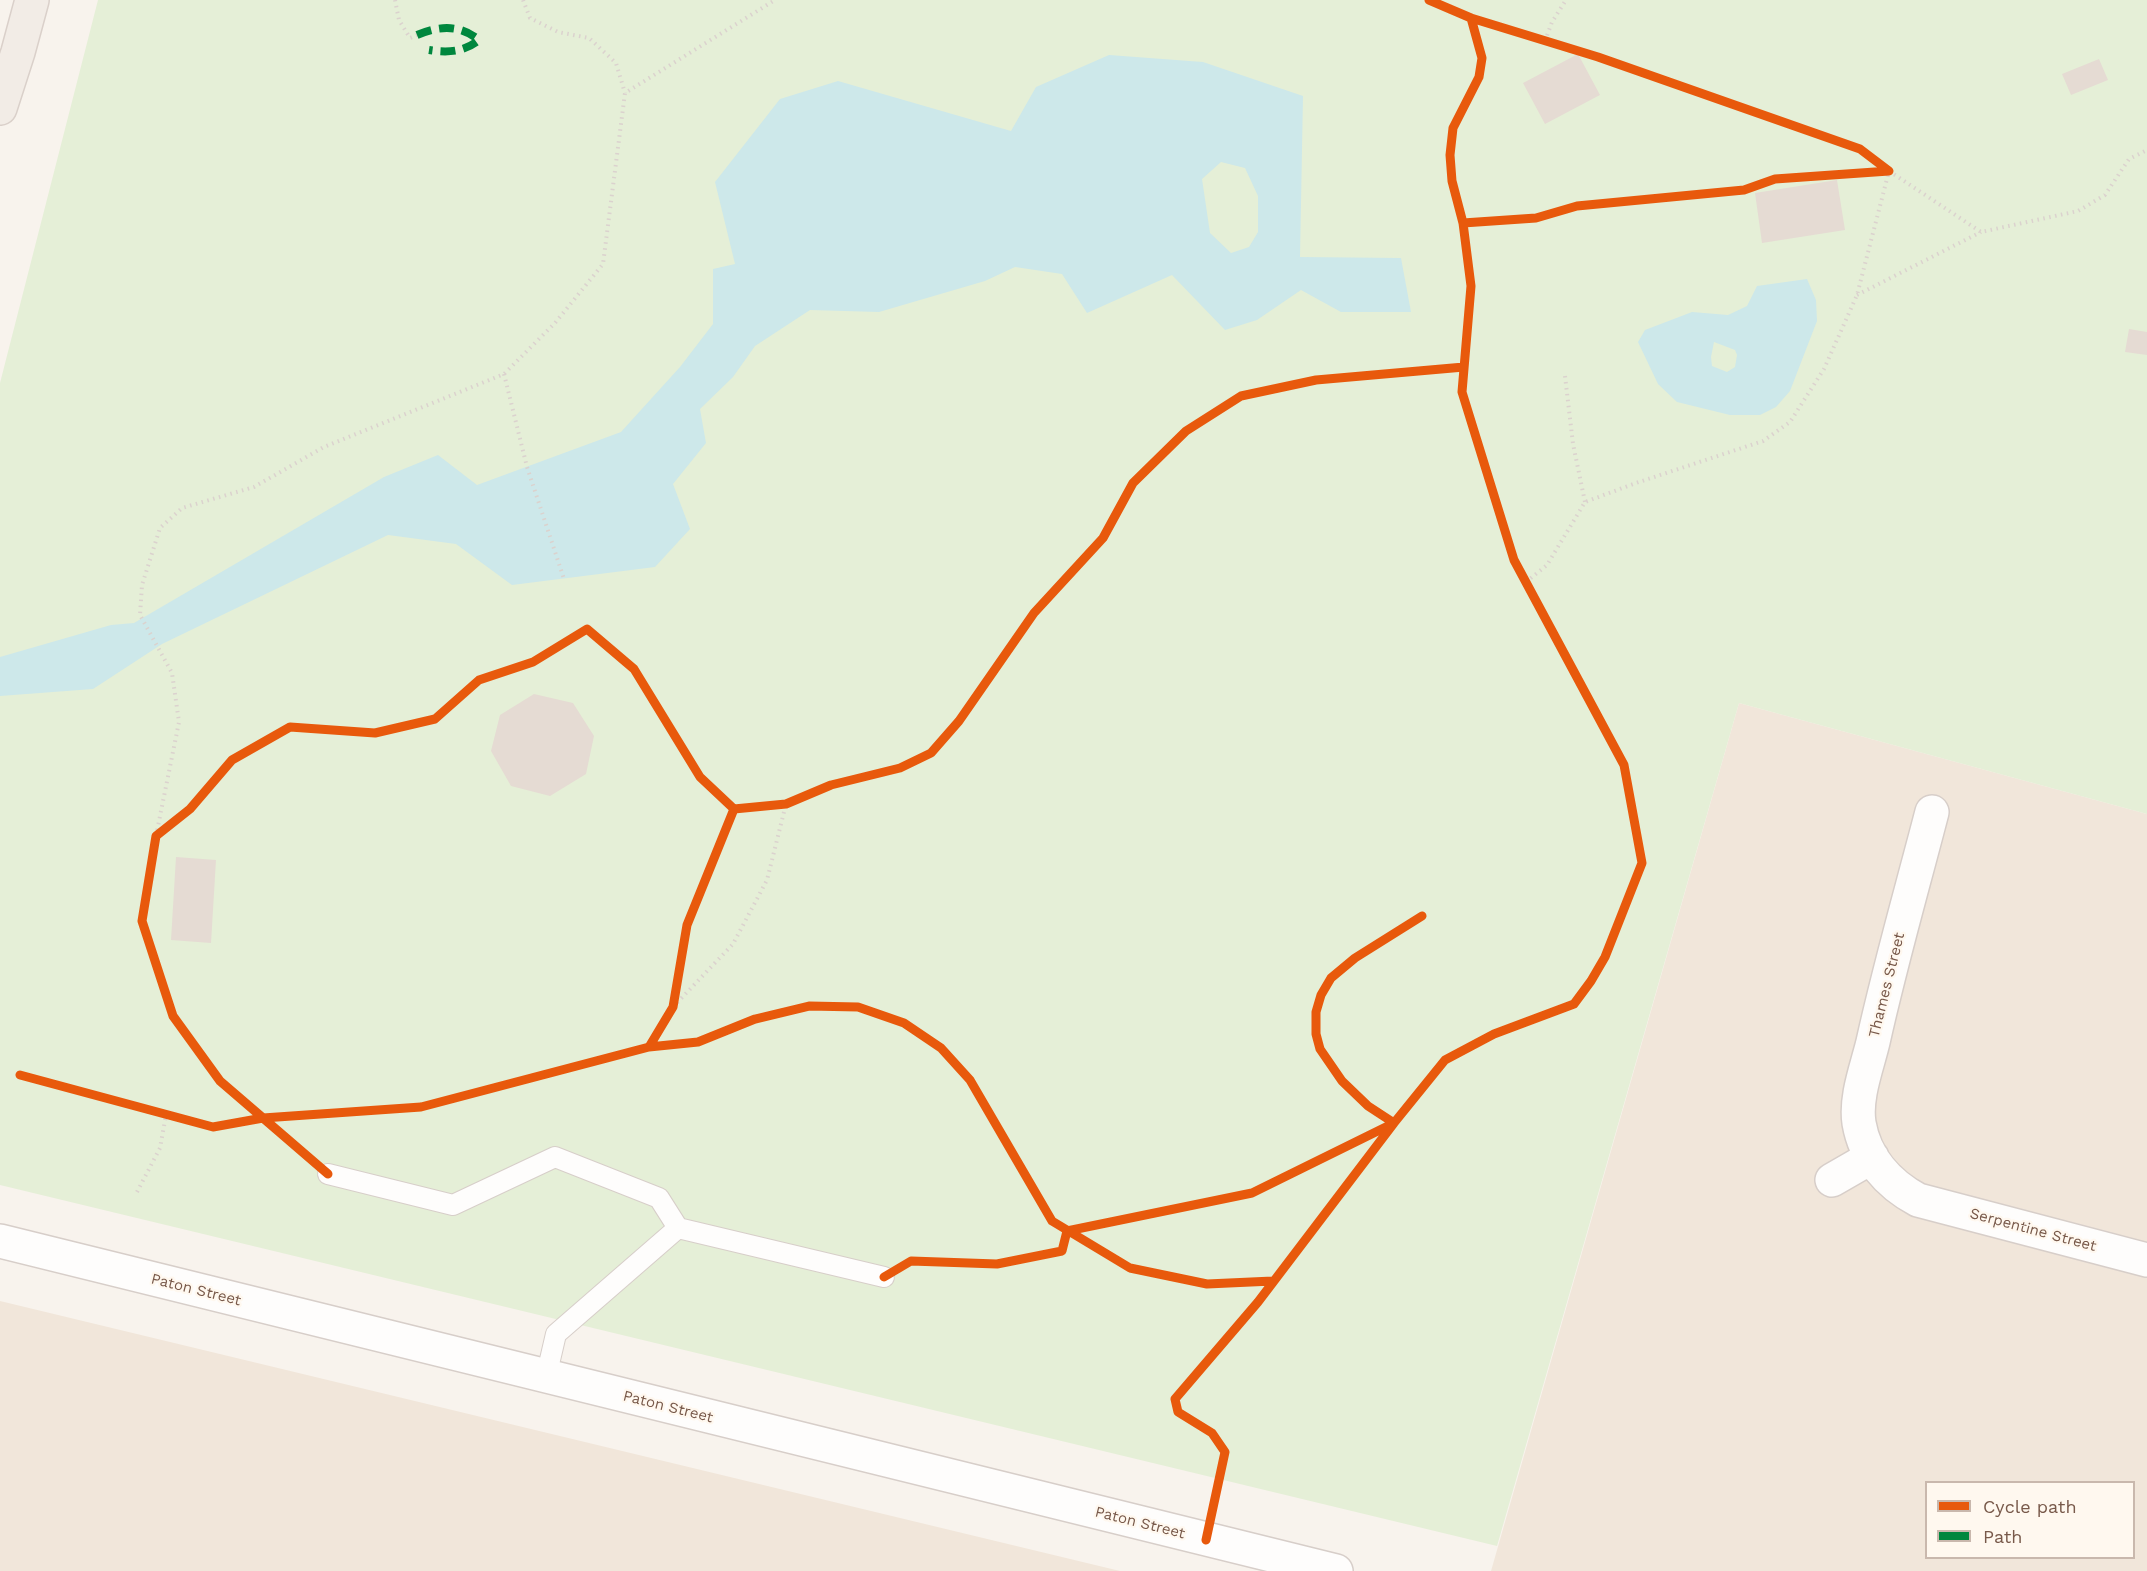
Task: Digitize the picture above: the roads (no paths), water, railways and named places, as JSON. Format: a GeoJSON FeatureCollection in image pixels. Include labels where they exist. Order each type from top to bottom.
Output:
{"type":"FeatureCollection","features":[{"type":"Feature","properties":{"kind":"highway"},"geometry":{"type":"LineString","coordinates":[[0,108],[32,0]]}},
{"type":"Feature","properties":{"kind":"street","name":"Thames Street"},"geometry":{"type":"LineString","coordinates":[[1918,1200],[1885,1177],[1872,1157],[1859,1123],[1859,1107],[1878,1018],[1932,812]]}},
{"type":"Feature","properties":{"kind":"street"},"geometry":{"type":"LineString","coordinates":[[1832,1180],[1872,1157]]}},
{"type":"Feature","properties":{"kind":"street","name":"Serpentine Street"},"geometry":{"type":"LineString","coordinates":[[1918,1200],[2147,1260]]}},
{"type":"Feature","properties":{"kind":"street","name":"Paton Street"},"geometry":{"type":"LineString","coordinates":[[0,1241],[1336,1571]]}},
{"type":"Feature","properties":{"kind":"lane"},"geometry":{"type":"LineString","coordinates":[[328,1174],[453,1205],[555,1157],[659,1198],[678,1228],[884,1277]]}},
{"type":"Feature","properties":{"kind":"lane"},"geometry":{"type":"LineString","coordinates":[[546,1377],[556,1334],[678,1228]]}},
{"type":"Feature","properties":{"kind":"water"},"geometry":{"type":"Polygon","coordinates":[[[1109,55],[1203,62],[1303,96],[1300,257],[1401,258],[1411,312],[1341,312],[1301,290],[1257,320],[1225,330],[1172,275],[1087,313],[1062,274],[1015,267],[985,281],[879,312],[810,310],[755,346],[733,377],[700,409],[706,443],[673,484],[690,529],[655,567],[512,585],[456,544],[388,535],[162,644],[93,689],[0,696],[0,657],[111,625],[134,623],[384,477],[438,455],[477,485],[621,432],[680,367],[713,324],[713,269],[735,264],[715,182],[780,99],[838,81],[1011,131],[1036,87],[1109,55]],[[1221,162],[1202,179],[1210,233],[1231,253],[1249,247],[1258,232],[1258,196],[1245,168],[1221,162]]]}},
{"type":"Feature","properties":{"kind":"water"},"geometry":{"type":"Polygon","coordinates":[[[1807,279],[1816,300],[1817,321],[1790,391],[1776,407],[1760,415],[1730,415],[1677,402],[1658,384],[1638,342],[1645,330],[1692,312],[1728,315],[1747,306],[1757,286],[1807,279]],[[1714,342],[1712,366],[1727,372],[1735,367],[1737,355],[1735,350],[1714,342]]]}}]}
